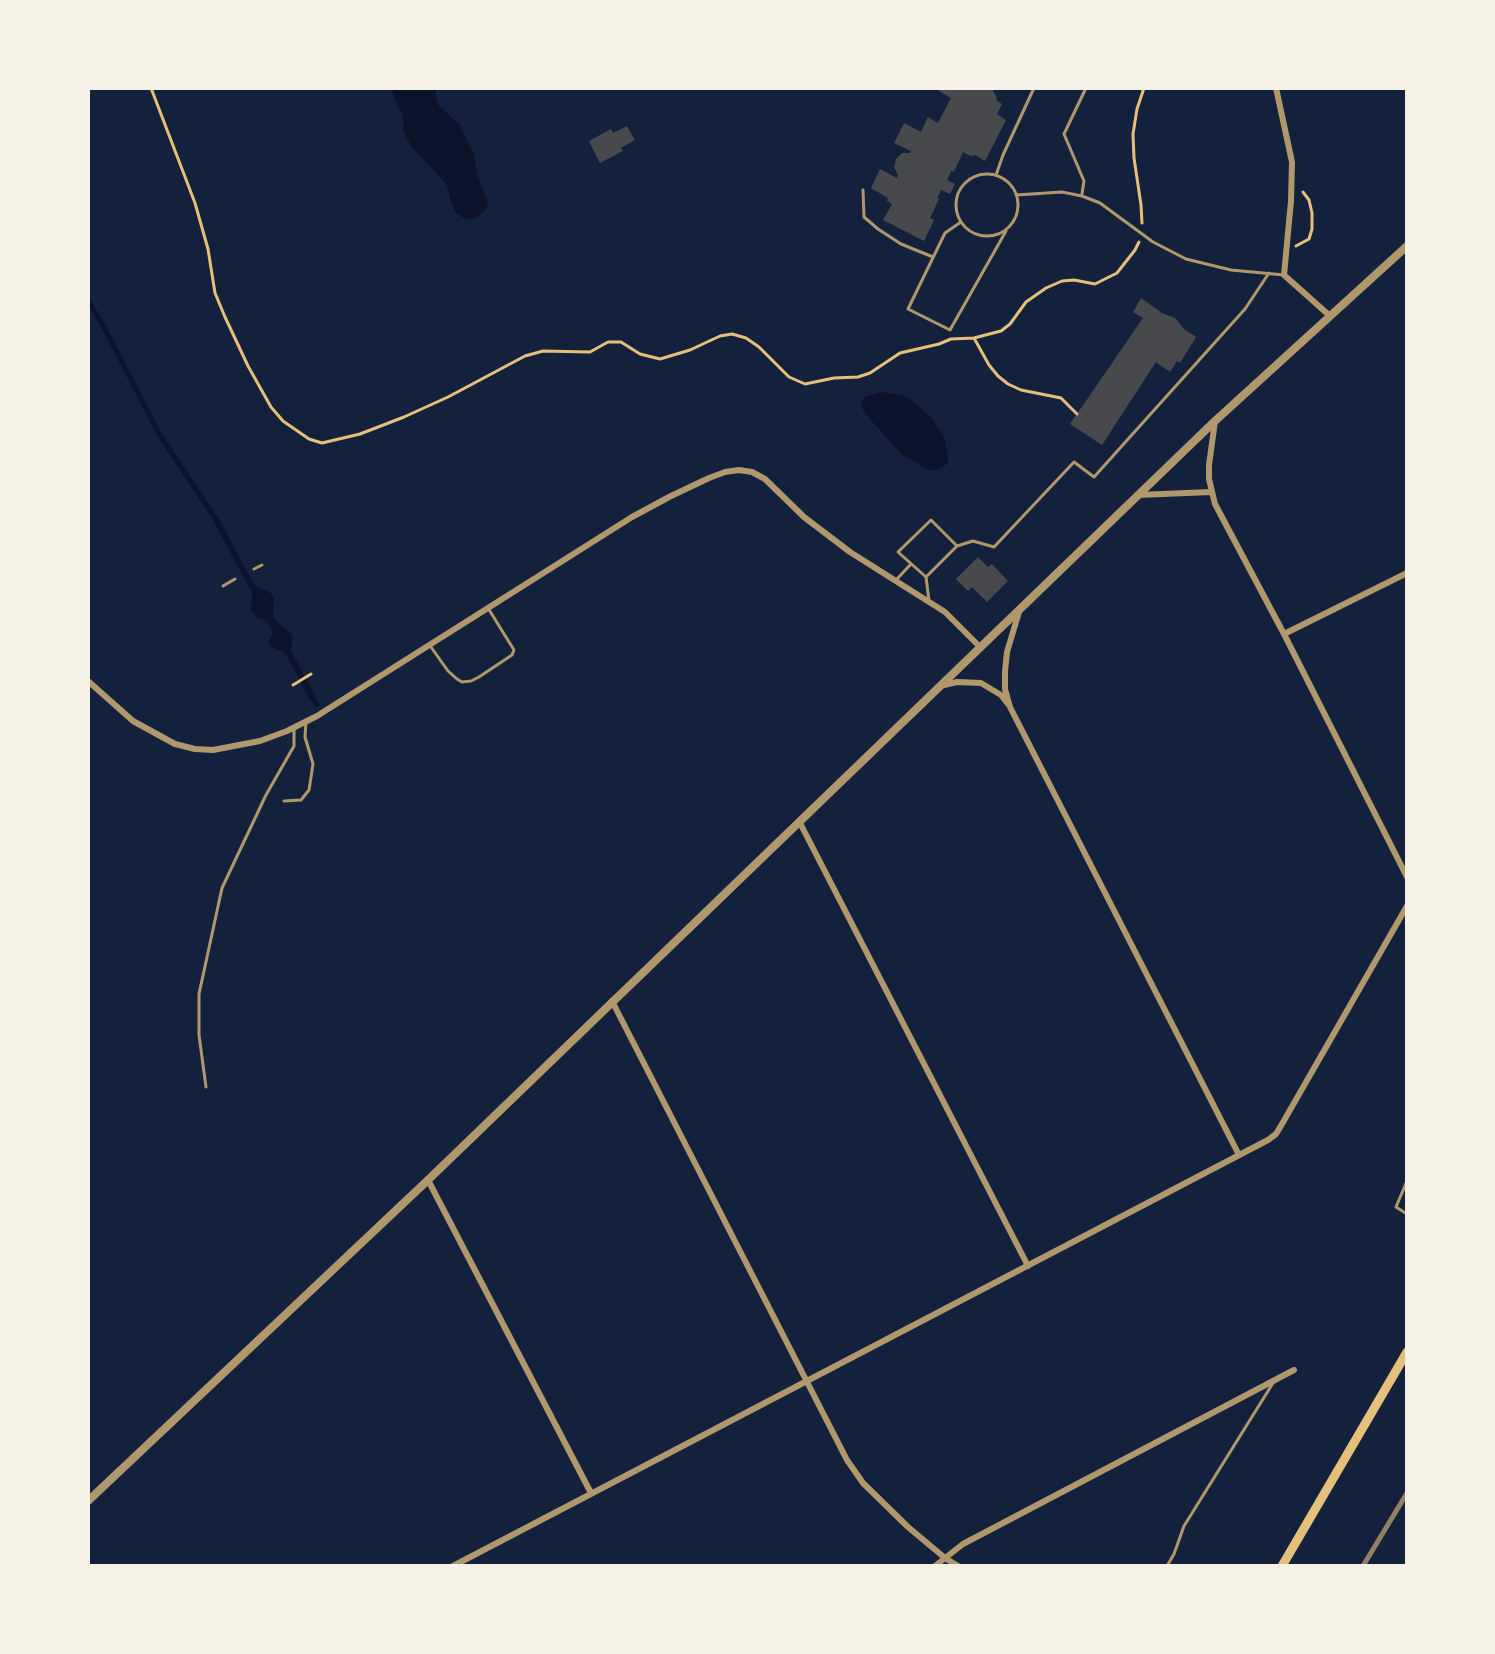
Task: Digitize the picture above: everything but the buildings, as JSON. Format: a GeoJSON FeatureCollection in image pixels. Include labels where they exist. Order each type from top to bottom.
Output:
{"type":"FeatureCollection","features":[{"type":"Feature","properties":{"kind":"main road"},"geometry":{"type":"LineString","coordinates":[[1282,1566],[1407,1352]]}},
{"type":"Feature","properties":{"kind":"street"},"geometry":{"type":"LineString","coordinates":[[1276,88],[1292,176],[1284,275],[1330,316]]}},
{"type":"Feature","properties":{"kind":"street"},"geometry":{"type":"LineString","coordinates":[[88,1501],[428,1180],[1215,421],[1407,246]]}},
{"type":"Feature","properties":{"kind":"street"},"geometry":{"type":"LineString","coordinates":[[1215,421],[1209,465],[1211,492],[1407,877]]}},
{"type":"Feature","properties":{"kind":"street"},"geometry":{"type":"LineString","coordinates":[[88,681],[133,721],[175,744],[213,750],[260,741],[306,721],[645,510],[709,478],[739,470],[765,479],[804,517],[850,552],[945,612],[980,647]]}},
{"type":"Feature","properties":{"kind":"street"},"geometry":{"type":"LineString","coordinates":[[1138,495],[1211,492]]}},
{"type":"Feature","properties":{"kind":"street"},"geometry":{"type":"LineString","coordinates":[[1284,634],[1407,573]]}},
{"type":"Feature","properties":{"kind":"street"},"geometry":{"type":"LineString","coordinates":[[1010,707],[1005,689],[1006,661],[1020,609]]}},
{"type":"Feature","properties":{"kind":"street"},"geometry":{"type":"LineString","coordinates":[[940,686],[957,682],[981,683],[1001,695],[1010,707],[1239,1155]]}},
{"type":"Feature","properties":{"kind":"street"},"geometry":{"type":"LineString","coordinates":[[799,821],[1028,1266]]}},
{"type":"Feature","properties":{"kind":"street"},"geometry":{"type":"LineString","coordinates":[[1397,856],[1407,858]]}},
{"type":"Feature","properties":{"kind":"street"},"geometry":{"type":"LineString","coordinates":[[453,1566],[1268,1140],[1276,1134],[1407,906]]}},
{"type":"Feature","properties":{"kind":"street"},"geometry":{"type":"LineString","coordinates":[[612,1001],[847,1460],[863,1483],[908,1527],[958,1566]]}},
{"type":"Feature","properties":{"kind":"street"},"geometry":{"type":"LineString","coordinates":[[428,1180],[591,1493]]}},
{"type":"Feature","properties":{"kind":"street"},"geometry":{"type":"LineString","coordinates":[[935,1566],[963,1544],[1294,1370]]}},
{"type":"Feature","properties":{"kind":"lane"},"geometry":{"type":"LineString","coordinates":[[996,175],[1034,88]]}},
{"type":"Feature","properties":{"kind":"lane"},"geometry":{"type":"LineString","coordinates":[[1082,196],[1084,181],[1064,134],[1086,88]]}},
{"type":"Feature","properties":{"kind":"lane"},"geometry":{"type":"LineString","coordinates":[[961,222],[945,233],[908,309],[950,330],[1017,214],[1016,195],[1005,179],[996,175],[979,175],[965,183],[956,206],[961,222],[976,235],[986,237],[1006,231]]}},
{"type":"Feature","properties":{"kind":"lane"},"geometry":{"type":"LineString","coordinates":[[863,190],[864,217],[901,244],[933,257]]}},
{"type":"Feature","properties":{"kind":"lane"},"geometry":{"type":"LineString","coordinates":[[1016,195],[1062,192],[1082,196],[1100,203],[1142,234],[1186,259],[1219,268],[1284,275]]}},
{"type":"Feature","properties":{"kind":"lane"},"geometry":{"type":"LineString","coordinates":[[926,577],[957,546],[973,541],[994,547],[1074,462],[1094,477],[1245,309],[1269,273]]}},
{"type":"Feature","properties":{"kind":"lane"},"geometry":{"type":"LineString","coordinates":[[929,601],[926,577],[898,552],[931,520],[957,546]]}},
{"type":"Feature","properties":{"kind":"lane"},"geometry":{"type":"LineString","coordinates":[[896,581],[911,564]]}},
{"type":"Feature","properties":{"kind":"lane"},"geometry":{"type":"LineString","coordinates":[[254,569],[262,565]]}},
{"type":"Feature","properties":{"kind":"lane"},"geometry":{"type":"LineString","coordinates":[[223,586],[235,579]]}},
{"type":"Feature","properties":{"kind":"lane"},"geometry":{"type":"LineString","coordinates":[[430,645],[457,679],[462,682],[479,677],[512,655],[514,650],[488,608]]}},
{"type":"Feature","properties":{"kind":"lane"},"geometry":{"type":"LineString","coordinates":[[284,801],[301,800],[309,790],[313,764],[305,737],[306,721]]}},
{"type":"Feature","properties":{"kind":"lane"},"geometry":{"type":"LineString","coordinates":[[206,1087],[199,1035],[199,994],[222,888],[266,795],[294,746],[294,727]]}},
{"type":"Feature","properties":{"kind":"lane"},"geometry":{"type":"LineString","coordinates":[[1407,1181],[1396,1207],[1407,1214]]}},
{"type":"Feature","properties":{"kind":"lane"},"geometry":{"type":"LineString","coordinates":[[1167,1566],[1184,1526],[1274,1381]]}},
{"type":"Feature","properties":{"kind":"path"},"geometry":{"type":"LineString","coordinates":[[151,88],[195,203],[208,249],[215,293],[248,366],[271,407],[283,421],[309,439],[322,443],[378,428],[448,397],[525,356],[543,351],[590,352],[608,342],[621,342],[640,354],[660,359],[732,334],[746,338],[789,377],[805,384],[858,377],[870,373],[900,353],[951,339],[974,338],[1001,331],[1026,302],[1046,288],[1074,280],[1095,284],[1117,273],[1135,250],[1142,234],[1133,134],[1144,88]]}},
{"type":"Feature","properties":{"kind":"path"},"geometry":{"type":"LineString","coordinates":[[1287,248],[1309,239],[1312,229],[1309,200],[1292,176]]}},
{"type":"Feature","properties":{"kind":"path"},"geometry":{"type":"LineString","coordinates":[[974,338],[989,365],[1008,384],[1021,390],[1061,398],[1077,414]]}},
{"type":"Feature","properties":{"kind":"path"},"geometry":{"type":"LineString","coordinates":[[293,685],[311,674]]}},
{"type":"Feature","properties":{"kind":"water"},"geometry":{"type":"Polygon","coordinates":[[[391,88],[436,88],[439,106],[459,124],[474,154],[488,203],[478,217],[467,220],[456,213],[447,185],[411,146],[404,132],[403,115],[391,88]]]}},
{"type":"Feature","properties":{"kind":"water"},"geometry":{"type":"Polygon","coordinates":[[[880,392],[902,395],[931,417],[944,437],[948,463],[937,470],[929,470],[901,454],[864,412],[861,404],[864,397],[880,392]]]}},
{"type":"Feature","properties":{"kind":"water"},"geometry":{"type":"Polygon","coordinates":[[[218,517],[253,583],[270,592],[274,599],[273,615],[276,621],[293,635],[291,651],[316,697],[311,701],[286,655],[268,642],[273,634],[270,625],[257,618],[251,610],[251,591],[214,522],[218,517]]]}},
{"type":"Feature","properties":{"kind":"waterway"},"geometry":{"type":"LineString","coordinates":[[88,301],[159,434],[219,524]]}},
{"type":"Feature","properties":{"kind":"waterway"},"geometry":{"type":"LineString","coordinates":[[311,694],[317,705]]}},
{"type":"Feature","properties":{"kind":"railway"},"geometry":{"type":"LineString","coordinates":[[1363,1566],[1407,1493]]}}]}
